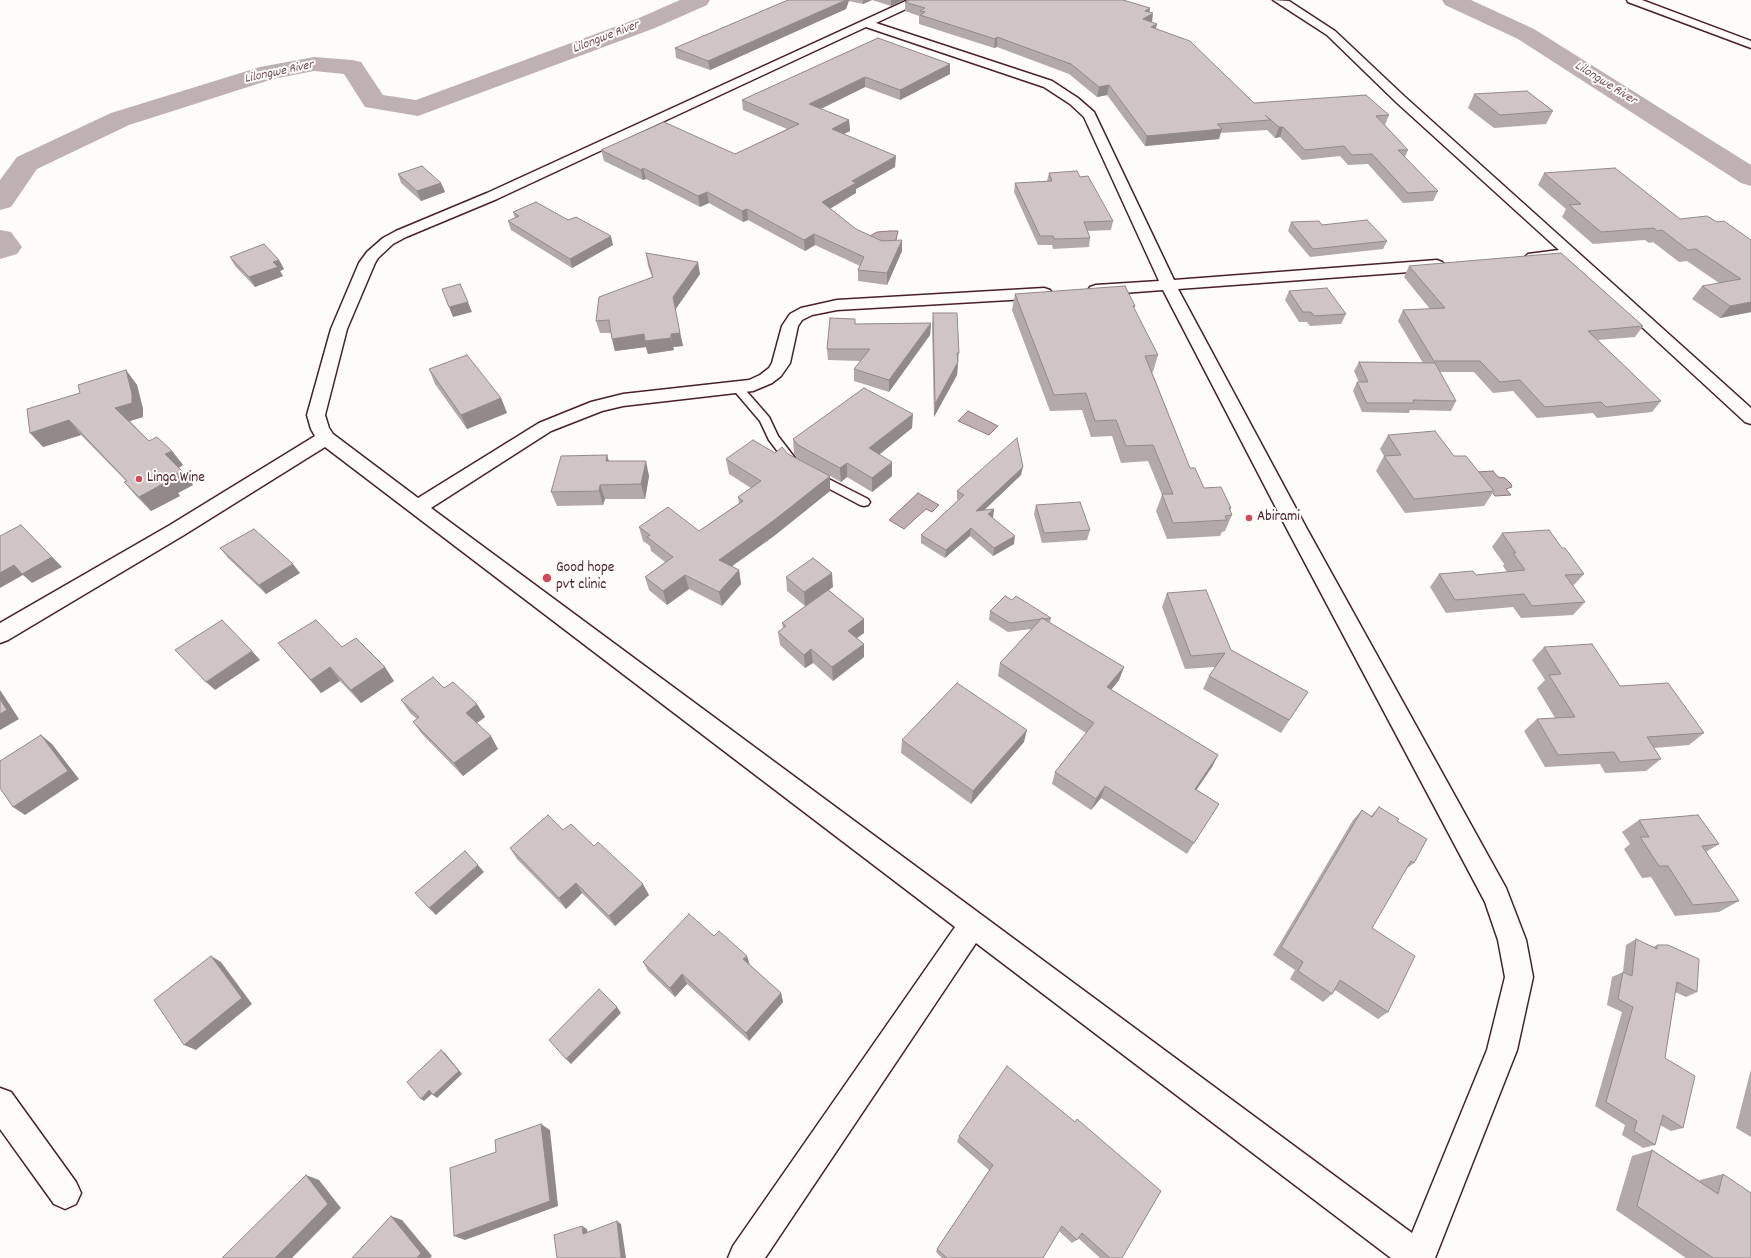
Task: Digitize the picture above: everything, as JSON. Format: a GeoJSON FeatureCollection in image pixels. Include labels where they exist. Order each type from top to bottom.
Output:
{"type":"FeatureCollection","features":[{"type":"Feature","properties":{"kind":"street"},"geometry":{"type":"LineString","coordinates":[[867,24],[1048,84],[1074,101],[1090,115],[1169,286],[1297,529],[1497,897],[1512,940],[1519,977],[1502,1050],[1418,1258],[417,508],[326,438],[320,429],[316,415],[339,329],[367,263],[372,255],[388,241],[492,196],[917,0]]}},
{"type":"Feature","properties":{"kind":"street"},"geometry":{"type":"LineString","coordinates":[[1278,0],[1331,33],[1400,99],[1751,418]]}},
{"type":"Feature","properties":{"kind":"street"},"geometry":{"type":"LineString","coordinates":[[1632,0],[1751,45]]}},
{"type":"Feature","properties":{"kind":"street"},"geometry":{"type":"LineString","coordinates":[[1517,259],[1572,254]]}},
{"type":"Feature","properties":{"kind":"street"},"geometry":{"type":"LineString","coordinates":[[1082,291],[1169,286],[1455,264]]}},
{"type":"Feature","properties":{"kind":"street"},"geometry":{"type":"LineString","coordinates":[[417,508],[545,428],[584,410],[623,400],[753,385],[766,379],[775,372],[781,363],[790,326],[796,318],[807,311],[837,305],[1058,292]]}},
{"type":"Feature","properties":{"kind":"street"},"geometry":{"type":"LineString","coordinates":[[0,634],[143,550],[326,438]]}},
{"type":"Feature","properties":{"kind":"street"},"geometry":{"type":"LineString","coordinates":[[745,1258],[972,924]]}},
{"type":"Feature","properties":{"kind":"street"},"geometry":{"type":"LineString","coordinates":[[0,1103],[65,1193]]}},
{"type":"Feature","properties":{"kind":"lane"},"geometry":{"type":"LineString","coordinates":[[737,387],[765,420],[773,437],[794,464],[864,502]]}},
{"type":"Feature","properties":{"kind":"shaded area"},"geometry":{"type":"Polygon","coordinates":[[[898,231],[896,240],[889,244],[868,237],[877,232],[898,231]]]}},
{"type":"Feature","properties":{"kind":"shaded area"},"geometry":{"type":"Polygon","coordinates":[[[968,411],[998,426],[989,435],[958,421],[968,411]]]}},
{"type":"Feature","properties":{"kind":"shaded area"},"geometry":{"type":"Polygon","coordinates":[[[1493,471],[1498,477],[1505,478],[1511,484],[1512,487],[1506,489],[1511,495],[1495,496],[1477,472],[1493,471]]]}},
{"type":"Feature","properties":{"kind":"shaded area"},"geometry":{"type":"Polygon","coordinates":[[[918,493],[939,505],[932,512],[926,509],[904,529],[889,520],[918,493]]]}},
{"type":"Feature","properties":{"kind":"building"},"geometry":{"type":"Polygon","coordinates":[[[788,0],[846,0],[708,61],[675,48],[788,0]]]}},
{"type":"Feature","properties":{"kind":"building"},"geometry":{"type":"Polygon","coordinates":[[[910,0],[1123,0],[1150,8],[1145,11],[1153,13],[1143,19],[1157,24],[1151,27],[1190,41],[1254,103],[1366,95],[1389,115],[1376,116],[1408,150],[1398,150],[1438,191],[1408,193],[1372,154],[1352,155],[1344,146],[1305,150],[1283,127],[1279,127],[1265,115],[1270,120],[1217,124],[1222,129],[1147,136],[1109,85],[1099,87],[1071,64],[997,37],[995,39],[920,15],[925,12],[920,11],[925,8],[905,2],[910,0]]]}},
{"type":"Feature","properties":{"kind":"building"},"geometry":{"type":"Polygon","coordinates":[[[878,38],[950,64],[900,90],[865,77],[809,104],[849,120],[832,129],[896,156],[852,181],[856,183],[822,202],[856,229],[882,241],[902,240],[887,273],[858,270],[864,257],[814,234],[804,240],[747,209],[742,211],[707,192],[698,196],[643,168],[641,170],[601,150],[664,122],[735,154],[799,124],[742,100],[878,38]]]}},
{"type":"Feature","properties":{"kind":"building"},"geometry":{"type":"Polygon","coordinates":[[[1527,91],[1553,111],[1500,115],[1474,94],[1527,91]]]}},
{"type":"Feature","properties":{"kind":"building"},"geometry":{"type":"Polygon","coordinates":[[[422,166],[441,183],[417,191],[398,174],[422,166]]]}},
{"type":"Feature","properties":{"kind":"building"},"geometry":{"type":"Polygon","coordinates":[[[1615,168],[1680,219],[1707,216],[1717,222],[1724,221],[1751,240],[1751,302],[1730,306],[1702,286],[1741,279],[1696,249],[1688,250],[1662,230],[1657,231],[1654,228],[1601,232],[1569,205],[1581,204],[1544,173],[1615,168]]]}},
{"type":"Feature","properties":{"kind":"building"},"geometry":{"type":"Polygon","coordinates":[[[1077,171],[1080,177],[1088,176],[1113,221],[1084,222],[1090,238],[1054,239],[1053,236],[1040,236],[1015,183],[1052,181],[1049,173],[1077,171]]]}},
{"type":"Feature","properties":{"kind":"building"},"geometry":{"type":"Polygon","coordinates":[[[536,202],[568,220],[576,217],[611,236],[570,259],[508,221],[519,216],[513,212],[536,202]]]}},
{"type":"Feature","properties":{"kind":"building"},"geometry":{"type":"Polygon","coordinates":[[[1367,220],[1387,241],[1313,249],[1291,222],[1319,221],[1322,225],[1367,220]]]}},
{"type":"Feature","properties":{"kind":"building"},"geometry":{"type":"Polygon","coordinates":[[[264,244],[279,260],[273,262],[278,267],[249,277],[230,257],[264,244]]]}},
{"type":"Feature","properties":{"kind":"building"},"geometry":{"type":"Polygon","coordinates":[[[646,253],[698,262],[673,297],[680,333],[671,334],[671,338],[645,341],[644,334],[612,339],[609,320],[596,321],[599,297],[653,277],[646,253]]]}},
{"type":"Feature","properties":{"kind":"building"},"geometry":{"type":"Polygon","coordinates":[[[1561,253],[1643,326],[1588,331],[1661,401],[1606,407],[1601,402],[1545,407],[1520,380],[1500,382],[1480,361],[1434,361],[1403,310],[1445,308],[1409,266],[1561,253]]]}},
{"type":"Feature","properties":{"kind":"building"},"geometry":{"type":"Polygon","coordinates":[[[460,284],[468,302],[449,307],[442,289],[460,284]]]}},
{"type":"Feature","properties":{"kind":"building"},"geometry":{"type":"Polygon","coordinates":[[[1125,286],[1135,306],[1133,306],[1158,355],[1145,356],[1190,468],[1195,468],[1204,488],[1221,487],[1231,508],[1229,508],[1232,515],[1225,516],[1227,520],[1173,523],[1162,494],[1173,494],[1153,445],[1126,446],[1116,420],[1095,421],[1086,393],[1054,395],[1015,294],[1125,286]]]}},
{"type":"Feature","properties":{"kind":"building"},"geometry":{"type":"Polygon","coordinates":[[[1327,288],[1346,314],[1314,316],[1311,312],[1303,312],[1289,291],[1327,288]]]}},
{"type":"Feature","properties":{"kind":"building"},"geometry":{"type":"Polygon","coordinates":[[[933,313],[957,313],[959,353],[957,353],[958,362],[935,404],[933,313]]]}},
{"type":"Feature","properties":{"kind":"building"},"geometry":{"type":"Polygon","coordinates":[[[830,318],[855,319],[855,324],[931,323],[889,380],[854,369],[870,349],[827,349],[830,318]]]}},
{"type":"Feature","properties":{"kind":"building"},"geometry":{"type":"Polygon","coordinates":[[[467,355],[501,398],[461,415],[429,369],[467,355]]]}},
{"type":"Feature","properties":{"kind":"building"},"geometry":{"type":"Polygon","coordinates":[[[1359,362],[1435,363],[1456,401],[1413,400],[1414,403],[1367,403],[1357,382],[1368,382],[1359,362]]]}},
{"type":"Feature","properties":{"kind":"building"},"geometry":{"type":"Polygon","coordinates":[[[126,370],[132,394],[132,403],[115,408],[149,441],[157,437],[172,451],[165,454],[182,471],[166,479],[168,481],[139,497],[124,482],[127,481],[69,420],[30,433],[27,409],[80,393],[78,385],[126,370]]]}},
{"type":"Feature","properties":{"kind":"building"},"geometry":{"type":"Polygon","coordinates":[[[864,388],[913,414],[869,448],[892,462],[872,478],[847,463],[840,468],[798,445],[793,439],[864,388]]]}},
{"type":"Feature","properties":{"kind":"building"},"geometry":{"type":"Polygon","coordinates":[[[1435,431],[1454,456],[1466,456],[1494,491],[1414,499],[1384,456],[1401,455],[1388,435],[1435,431]]]}},
{"type":"Feature","properties":{"kind":"building"},"geometry":{"type":"Polygon","coordinates":[[[1017,438],[1023,467],[976,511],[994,509],[988,514],[1015,536],[994,548],[971,528],[946,550],[921,535],[964,495],[957,491],[1017,438]]]}},
{"type":"Feature","properties":{"kind":"building"},"geometry":{"type":"Polygon","coordinates":[[[753,440],[775,453],[782,447],[788,454],[830,476],[773,521],[719,560],[739,570],[719,592],[685,575],[663,591],[645,577],[673,557],[647,537],[650,535],[639,527],[668,507],[699,531],[743,501],[738,497],[761,481],[726,459],[753,440]]]}},
{"type":"Feature","properties":{"kind":"building"},"geometry":{"type":"Polygon","coordinates":[[[607,455],[606,461],[646,461],[641,484],[600,485],[599,491],[551,492],[561,456],[607,455]]]}},
{"type":"Feature","properties":{"kind":"building"},"geometry":{"type":"Polygon","coordinates":[[[1080,502],[1090,530],[1044,533],[1036,505],[1080,502]]]}},
{"type":"Feature","properties":{"kind":"building"},"geometry":{"type":"Polygon","coordinates":[[[21,525],[52,557],[22,574],[14,565],[0,573],[0,536],[21,525]]]}},
{"type":"Feature","properties":{"kind":"building"},"geometry":{"type":"Polygon","coordinates":[[[254,529],[293,564],[259,585],[220,548],[254,529]]]}},
{"type":"Feature","properties":{"kind":"building"},"geometry":{"type":"Polygon","coordinates":[[[1549,530],[1562,548],[1565,548],[1584,574],[1565,575],[1585,602],[1532,606],[1524,594],[1455,600],[1439,574],[1473,571],[1476,575],[1525,570],[1513,553],[1516,553],[1502,533],[1549,530]]]}},
{"type":"Feature","properties":{"kind":"building"},"geometry":{"type":"Polygon","coordinates":[[[813,558],[832,573],[804,592],[786,577],[813,558]]]}},
{"type":"Feature","properties":{"kind":"building"},"geometry":{"type":"Polygon","coordinates":[[[828,590],[864,619],[848,631],[864,644],[832,667],[811,649],[804,655],[778,632],[786,626],[782,623],[828,590]]]}},
{"type":"Feature","properties":{"kind":"building"},"geometry":{"type":"Polygon","coordinates":[[[1206,590],[1231,650],[1308,692],[1289,720],[1209,676],[1225,653],[1191,656],[1167,593],[1206,590]]]}},
{"type":"Feature","properties":{"kind":"building"},"geometry":{"type":"Polygon","coordinates":[[[1005,596],[1012,600],[1016,596],[1051,618],[1010,623],[990,611],[1005,596]]]}},
{"type":"Feature","properties":{"kind":"building"},"geometry":{"type":"Polygon","coordinates":[[[1042,618],[1124,667],[1107,687],[1218,755],[1195,789],[1219,804],[1194,843],[1105,786],[1096,799],[1055,772],[1094,723],[1000,663],[1042,618]]]}},
{"type":"Feature","properties":{"kind":"building"},"geometry":{"type":"Polygon","coordinates":[[[222,620],[252,651],[206,682],[175,650],[222,620]]]}},
{"type":"Feature","properties":{"kind":"building"},"geometry":{"type":"Polygon","coordinates":[[[316,620],[342,647],[356,638],[385,667],[351,690],[330,667],[311,680],[278,643],[316,620]]]}},
{"type":"Feature","properties":{"kind":"building"},"geometry":{"type":"Polygon","coordinates":[[[1592,644],[1620,686],[1668,683],[1704,733],[1647,737],[1661,759],[1620,762],[1614,752],[1558,755],[1537,719],[1575,717],[1549,675],[1561,674],[1544,647],[1592,644]]]}},
{"type":"Feature","properties":{"kind":"building"},"geometry":{"type":"Polygon","coordinates":[[[433,677],[444,688],[453,682],[477,704],[466,713],[491,736],[454,763],[413,722],[419,717],[401,700],[433,677]]]}},
{"type":"Feature","properties":{"kind":"building"},"geometry":{"type":"Polygon","coordinates":[[[957,683],[1027,730],[973,791],[902,740],[957,683]]]}},
{"type":"Feature","properties":{"kind":"building"},"geometry":{"type":"Polygon","coordinates":[[[0,699],[7,710],[0,714],[0,699]]]}},
{"type":"Feature","properties":{"kind":"building"},"geometry":{"type":"Polygon","coordinates":[[[41,735],[68,771],[13,807],[0,788],[0,761],[41,735]]]}},
{"type":"Feature","properties":{"kind":"building"},"geometry":{"type":"Polygon","coordinates":[[[1379,807],[1399,819],[1397,821],[1427,839],[1414,863],[1411,861],[1372,928],[1415,956],[1388,1012],[1340,980],[1332,994],[1298,971],[1303,962],[1281,947],[1362,810],[1372,817],[1379,807]]]}},
{"type":"Feature","properties":{"kind":"building"},"geometry":{"type":"Polygon","coordinates":[[[548,815],[563,830],[571,824],[594,846],[598,842],[643,884],[609,916],[576,883],[559,898],[510,848],[548,815]]]}},
{"type":"Feature","properties":{"kind":"building"},"geometry":{"type":"Polygon","coordinates":[[[1698,815],[1719,844],[1702,846],[1739,901],[1693,905],[1668,866],[1659,866],[1640,837],[1649,837],[1639,820],[1698,815]]]}},
{"type":"Feature","properties":{"kind":"building"},"geometry":{"type":"Polygon","coordinates":[[[465,851],[478,865],[429,908],[415,893],[465,851]]]}},
{"type":"Feature","properties":{"kind":"building"},"geometry":{"type":"Polygon","coordinates":[[[689,914],[714,936],[719,931],[747,956],[743,959],[781,993],[746,1033],[682,974],[670,988],[643,962],[689,914]]]}},
{"type":"Feature","properties":{"kind":"building"},"geometry":{"type":"Polygon","coordinates":[[[1636,939],[1657,949],[1657,945],[1668,945],[1699,959],[1697,992],[1677,982],[1665,1058],[1695,1076],[1683,1128],[1663,1115],[1655,1145],[1634,1131],[1637,1121],[1606,1102],[1633,1007],[1618,999],[1623,972],[1632,976],[1636,939]]]}},
{"type":"Feature","properties":{"kind":"building"},"geometry":{"type":"Polygon","coordinates":[[[211,956],[242,998],[184,1045],[154,1000],[211,956]]]}},
{"type":"Feature","properties":{"kind":"building"},"geometry":{"type":"Polygon","coordinates":[[[599,989],[617,1007],[566,1059],[549,1040],[599,989]]]}},
{"type":"Feature","properties":{"kind":"building"},"geometry":{"type":"Polygon","coordinates":[[[441,1050],[459,1071],[433,1095],[429,1090],[421,1099],[407,1082],[441,1050]]]}},
{"type":"Feature","properties":{"kind":"building"},"geometry":{"type":"Polygon","coordinates":[[[1007,1066],[1075,1122],[1077,1119],[1161,1191],[1122,1258],[1110,1258],[1082,1233],[1077,1240],[1062,1226],[1043,1258],[947,1258],[937,1249],[993,1165],[959,1136],[1007,1066]]]}},
{"type":"Feature","properties":{"kind":"building"},"geometry":{"type":"Polygon","coordinates":[[[541,1124],[550,1201],[454,1236],[450,1168],[496,1152],[495,1140],[541,1124]]]}},
{"type":"Feature","properties":{"kind":"building"},"geometry":{"type":"Polygon","coordinates":[[[1652,1150],[1718,1194],[1723,1174],[1751,1193],[1751,1258],[1713,1258],[1637,1206],[1652,1150]]]}},
{"type":"Feature","properties":{"kind":"building"},"geometry":{"type":"Polygon","coordinates":[[[306,1175],[328,1204],[275,1258],[222,1258],[306,1175]]]}},
{"type":"Feature","properties":{"kind":"building"},"geometry":{"type":"Polygon","coordinates":[[[391,1216],[421,1253],[417,1258],[352,1258],[391,1216]]]}},
{"type":"Feature","properties":{"kind":"building"},"geometry":{"type":"Polygon","coordinates":[[[617,1221],[621,1258],[557,1258],[554,1235],[582,1226],[583,1234],[617,1221]]]}},
{"type":"Feature","properties":{"kind":"waterway","name":"Lilongwe River"},"geometry":{"type":"LineString","coordinates":[[0,201],[27,163],[120,119],[269,72],[314,64],[352,67],[374,101],[418,108],[647,23],[699,0]]}},
{"type":"Feature","properties":{"kind":"waterway","name":"Lilongwe River"},"geometry":{"type":"LineString","coordinates":[[1453,0],[1526,34],[1751,177]]}},
{"type":"Feature","properties":{"kind":"waterway","name":"Lilongwe River"},"geometry":{"type":"LineString","coordinates":[[0,239],[6,247],[0,250]]}},
{"type":"Feature","properties":{"kind":"place","name":"Linga Wine"},"geometry":{"type":"Point","coordinates":[139,479]}},
{"type":"Feature","properties":{"kind":"place","name":"Abirami"},"geometry":{"type":"Point","coordinates":[1249,518]}},
{"type":"Feature","properties":{"kind":"place","name":"Good hope pvt clinic"},"geometry":{"type":"Point","coordinates":[547,578]}}]}
